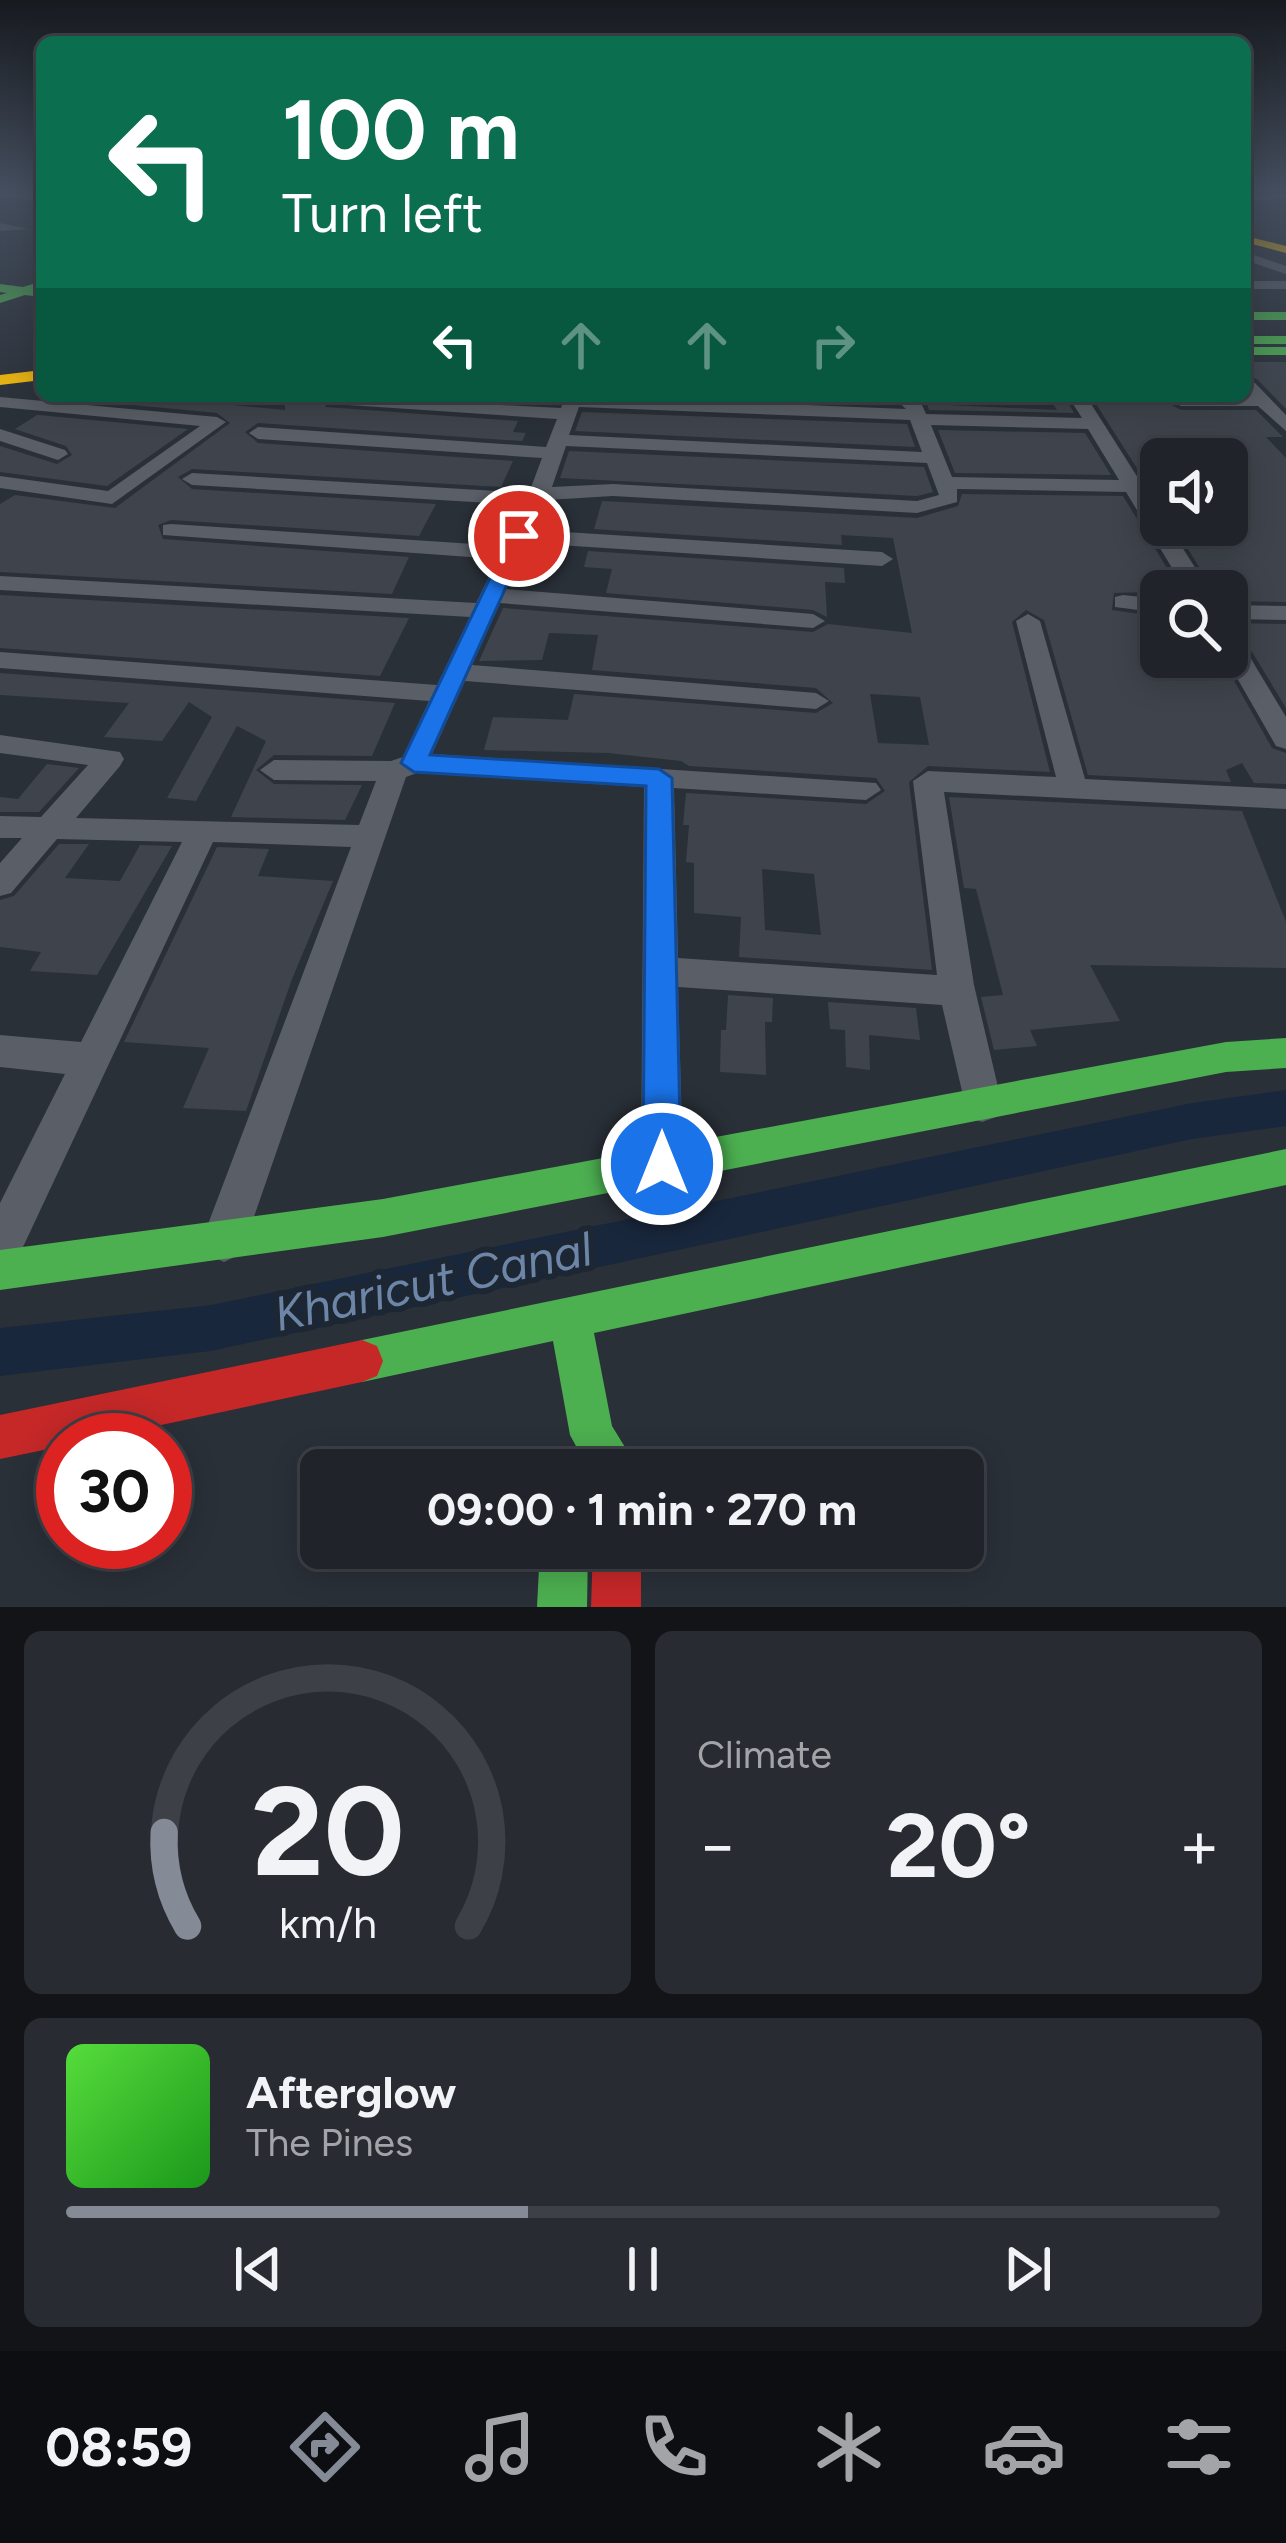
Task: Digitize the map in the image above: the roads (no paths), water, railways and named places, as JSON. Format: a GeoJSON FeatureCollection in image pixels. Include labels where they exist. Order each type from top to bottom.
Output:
{"type":"FeatureCollection","features":[{"type":"Feature","properties":{"kind":"street"},"geometry":{"type":"LineString","coordinates":[[0,269],[23,291]]}},
{"type":"Feature","properties":{"kind":"street"},"geometry":{"type":"LineString","coordinates":[[1251,285],[1286,285]]}},
{"type":"Feature","properties":{"kind":"street"},"geometry":{"type":"LineString","coordinates":[[1251,319],[1286,319]]}},
{"type":"Feature","properties":{"kind":"street"},"geometry":{"type":"LineString","coordinates":[[1251,340],[1286,340]]}},
{"type":"Feature","properties":{"kind":"street"},"geometry":{"type":"LineString","coordinates":[[1251,351],[1286,351]]}},
{"type":"Feature","properties":{"kind":"street"},"geometry":{"type":"LineString","coordinates":[[0,376],[36,373]]}},
{"type":"Feature","properties":{"kind":"street"},"geometry":{"type":"LineString","coordinates":[[1251,389],[1278,414]]}},
{"type":"Feature","properties":{"kind":"street"},"geometry":{"type":"LineString","coordinates":[[0,401],[217,422],[112,498],[0,482]]}},
{"type":"Feature","properties":{"kind":"street"},"geometry":{"type":"LineString","coordinates":[[476,402],[1094,424]]}},
{"type":"Feature","properties":{"kind":"street"},"geometry":{"type":"LineString","coordinates":[[192,479],[537,497],[613,490],[916,507],[950,498],[912,402]]}},
{"type":"Feature","properties":{"kind":"street"},"geometry":{"type":"LineString","coordinates":[[1081,402],[1185,570]]}},
{"type":"Feature","properties":{"kind":"street"},"geometry":{"type":"LineString","coordinates":[[1188,402],[1278,414]]}},
{"type":"Feature","properties":{"kind":"street"},"geometry":{"type":"LineString","coordinates":[[0,419],[28,403]]}},
{"type":"Feature","properties":{"kind":"street"},"geometry":{"type":"LineString","coordinates":[[224,1240],[370,837],[451,683],[537,497],[571,404]]}},
{"type":"Feature","properties":{"kind":"street"},"geometry":{"type":"LineString","coordinates":[[258,434],[934,458]]}},
{"type":"Feature","properties":{"kind":"street"},"geometry":{"type":"LineString","coordinates":[[0,435],[58,454]]}},
{"type":"Feature","properties":{"kind":"street"},"geometry":{"type":"LineString","coordinates":[[944,483],[1133,486]]}},
{"type":"Feature","properties":{"kind":"street"},"geometry":{"type":"LineString","coordinates":[[171,530],[882,559]]}},
{"type":"Feature","properties":{"kind":"street"},"geometry":{"type":"LineString","coordinates":[[0,583],[813,621]]}},
{"type":"Feature","properties":{"kind":"street"},"geometry":{"type":"LineString","coordinates":[[1123,602],[1140,604]]}},
{"type":"Feature","properties":{"kind":"street"},"geometry":{"type":"LineString","coordinates":[[1248,612],[1286,613]]}},
{"type":"Feature","properties":{"kind":"street"},"geometry":{"type":"LineString","coordinates":[[1028,621],[1073,788]]}},
{"type":"Feature","properties":{"kind":"street"},"geometry":{"type":"LineString","coordinates":[[0,660],[816,700]]}},
{"type":"Feature","properties":{"kind":"street"},"geometry":{"type":"LineString","coordinates":[[1248,675],[1286,740]]}},
{"type":"Feature","properties":{"kind":"street"},"geometry":{"type":"LineString","coordinates":[[0,745],[110,759],[0,884]]}},
{"type":"Feature","properties":{"kind":"street"},"geometry":{"type":"LineString","coordinates":[[274,770],[404,767],[866,790]]}},
{"type":"Feature","properties":{"kind":"street"},"geometry":{"type":"LineString","coordinates":[[659,778],[662,1164]]}},
{"type":"Feature","properties":{"kind":"street"},"geometry":{"type":"LineString","coordinates":[[982,1103],[958,991],[928,781],[1286,799]]}},
{"type":"Feature","properties":{"kind":"street"},"geometry":{"type":"LineString","coordinates":[[0,827],[370,837]]}},
{"type":"Feature","properties":{"kind":"street"},"geometry":{"type":"LineString","coordinates":[[0,1249],[203,831]]}},
{"type":"Feature","properties":{"kind":"street"},"geometry":{"type":"LineString","coordinates":[[661,971],[958,991]]}},
{"type":"Feature","properties":{"kind":"street"},"geometry":{"type":"LineString","coordinates":[[0,1051],[91,1060]]}},
{"type":"Feature","properties":{"kind":"street"},"geometry":{"type":"LineString","coordinates":[[0,1270],[383,1218],[1226,1057],[1286,1053]]}},
{"type":"Feature","properties":{"kind":"street"},"geometry":{"type":"LineString","coordinates":[[0,1437],[886,1247],[1286,1167]]}},
{"type":"Feature","properties":{"kind":"street"},"geometry":{"type":"LineString","coordinates":[[570,1318],[592,1435],[602,1449]]}},
{"type":"Feature","properties":{"kind":"street"},"geometry":{"type":"LineString","coordinates":[[584,1449],[592,1435]]}},
{"type":"Feature","properties":{"kind":"street"},"geometry":{"type":"LineString","coordinates":[[562,1607],[563,1569]]}},
{"type":"Feature","properties":{"kind":"street"},"geometry":{"type":"LineString","coordinates":[[616,1607],[617,1569]]}},
{"type":"Feature","properties":{"kind":"waterway","name":"Kharicut Canal"},"geometry":{"type":"LineString","coordinates":[[0,1352],[211,1328],[1192,1121],[1286,1108]]}}]}
